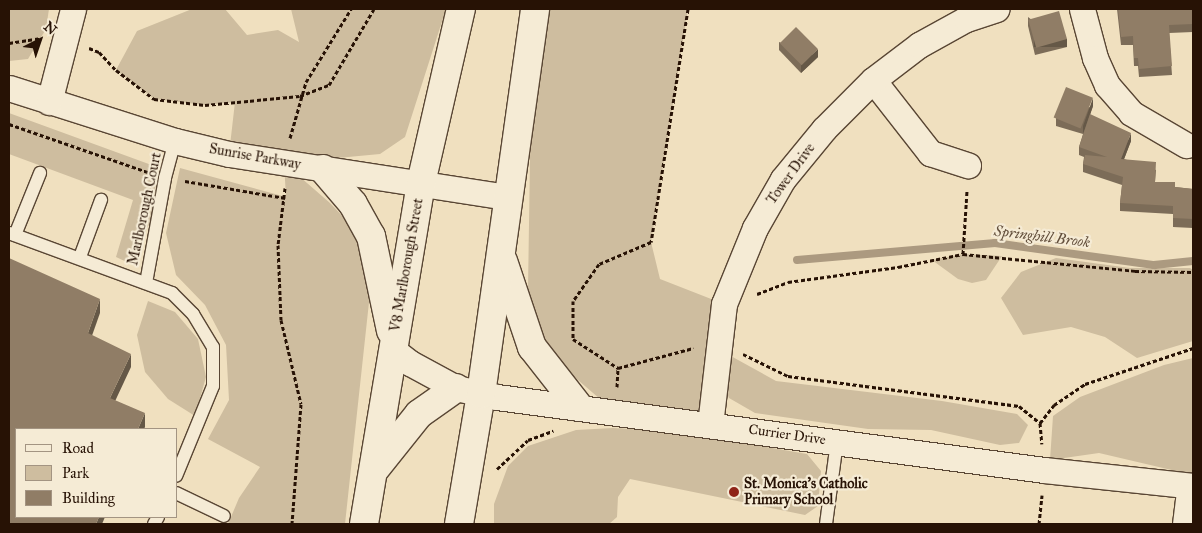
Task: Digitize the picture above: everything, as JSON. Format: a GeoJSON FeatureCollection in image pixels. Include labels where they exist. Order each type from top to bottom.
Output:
{"type":"FeatureCollection","features":[{"type":"Feature","properties":{"kind":"main road","name":"V8 Marlborough Street"},"geometry":{"type":"LineString","coordinates":[[364,524],[420,183],[461,9]]}},
{"type":"Feature","properties":{"kind":"main road"},"geometry":{"type":"LineString","coordinates":[[459,524],[468,391],[501,254],[535,9]]}},
{"type":"Feature","properties":{"kind":"main road"},"geometry":{"type":"LineString","coordinates":[[323,169],[353,204],[371,236],[392,346]]}},
{"type":"Feature","properties":{"kind":"main road"},"geometry":{"type":"LineString","coordinates":[[501,254],[532,347],[579,407]]}},
{"type":"Feature","properties":{"kind":"main road"},"geometry":{"type":"LineString","coordinates":[[374,470],[419,414],[468,391]]}},
{"type":"Feature","properties":{"kind":"street"},"geometry":{"type":"LineString","coordinates":[[49,102],[67,39],[72,9]]}},
{"type":"Feature","properties":{"kind":"street","name":"Tower Drive"},"geometry":{"type":"LineString","coordinates":[[710,425],[718,342],[727,295],[755,228],[783,179],[824,129],[873,80],[964,14],[996,9]]}},
{"type":"Feature","properties":{"kind":"street"},"geometry":{"type":"LineString","coordinates":[[1082,9],[1095,58],[1107,86],[1131,113],[1186,145]]}},
{"type":"Feature","properties":{"kind":"street"},"geometry":{"type":"LineString","coordinates":[[873,80],[930,153],[968,165]]}},
{"type":"Feature","properties":{"kind":"street","name":"Sunrise Parkway"},"geometry":{"type":"LineString","coordinates":[[9,88],[175,141],[284,163],[508,196]]}},
{"type":"Feature","properties":{"kind":"street","name":"Currier Drive"},"geometry":{"type":"LineString","coordinates":[[392,346],[410,363],[468,391],[1044,470],[1192,486]]}},
{"type":"Feature","properties":{"kind":"street"},"geometry":{"type":"LineString","coordinates":[[1185,524],[1192,486]]}},
{"type":"Feature","properties":{"kind":"lane","name":"Marlborough Court"},"geometry":{"type":"LineString","coordinates":[[146,284],[165,178],[175,141]]}},
{"type":"Feature","properties":{"kind":"lane"},"geometry":{"type":"LineString","coordinates":[[40,173],[12,234],[80,257],[172,293],[192,314],[213,347],[213,386],[178,471]]}},
{"type":"Feature","properties":{"kind":"lane"},"geometry":{"type":"LineString","coordinates":[[80,257],[101,200]]}},
{"type":"Feature","properties":{"kind":"lane"},"geometry":{"type":"LineString","coordinates":[[826,524],[837,442]]}},
{"type":"Feature","properties":{"kind":"lane"},"geometry":{"type":"LineString","coordinates":[[178,494],[224,516]]}},
{"type":"Feature","properties":{"kind":"path"},"geometry":{"type":"LineString","coordinates":[[292,524],[301,404],[281,320],[278,245],[286,198],[284,163],[300,96],[351,9]]}},
{"type":"Feature","properties":{"kind":"path"},"geometry":{"type":"LineString","coordinates":[[9,43],[26,38],[67,39],[99,52],[116,70],[154,100],[205,105],[300,96],[329,85],[374,9]]}},
{"type":"Feature","properties":{"kind":"path"},"geometry":{"type":"LineString","coordinates":[[688,9],[651,242],[599,264],[573,301],[573,339],[618,368],[718,342],[788,376],[1019,406],[1040,423]]}},
{"type":"Feature","properties":{"kind":"path"},"geometry":{"type":"LineString","coordinates":[[963,254],[968,165]]}},
{"type":"Feature","properties":{"kind":"path"},"geometry":{"type":"LineString","coordinates":[[754,295],[788,282],[898,267],[963,254],[1135,271],[1193,272]]}},
{"type":"Feature","properties":{"kind":"path"},"geometry":{"type":"LineString","coordinates":[[1039,524],[1044,470],[1040,423],[1054,405],[1085,384],[1193,348]]}},
{"type":"Feature","properties":{"kind":"path"},"geometry":{"type":"LineString","coordinates":[[614,411],[618,368]]}},
{"type":"Feature","properties":{"kind":"path"},"geometry":{"type":"LineString","coordinates":[[494,479],[496,470],[528,440],[556,430]]}},
{"type":"Feature","properties":{"kind":"green space"},"geometry":{"type":"Polygon","coordinates":[[[9,9],[49,9],[46,29],[28,59],[9,61],[9,9]]]}},
{"type":"Feature","properties":{"kind":"green space"},"geometry":{"type":"Polygon","coordinates":[[[192,9],[225,9],[247,35],[278,30],[299,42],[291,9],[446,9],[405,137],[380,154],[284,163],[229,154],[235,102],[205,105],[154,99],[116,70],[137,31],[192,9]]]}},
{"type":"Feature","properties":{"kind":"green space"},"geometry":{"type":"Polygon","coordinates":[[[535,9],[688,9],[651,242],[660,279],[724,304],[710,425],[614,411],[550,356],[528,289],[532,28],[535,9]]]}},
{"type":"Feature","properties":{"kind":"green space"},"geometry":{"type":"Polygon","coordinates":[[[9,113],[157,167],[153,217],[129,263],[116,257],[133,200],[9,154],[9,113]]]}},
{"type":"Feature","properties":{"kind":"green space"},"geometry":{"type":"Polygon","coordinates":[[[284,163],[330,203],[364,239],[370,293],[345,524],[228,524],[239,498],[260,467],[208,439],[229,400],[226,345],[205,305],[176,275],[166,233],[180,168],[286,197],[284,163]]]}},
{"type":"Feature","properties":{"kind":"green space"},"geometry":{"type":"Polygon","coordinates":[[[963,254],[1002,256],[986,280],[972,283],[958,279],[932,260],[963,254]]]}},
{"type":"Feature","properties":{"kind":"green space"},"geometry":{"type":"Polygon","coordinates":[[[1056,258],[1130,268],[1190,268],[1193,270],[1193,341],[1137,358],[1105,337],[1071,327],[1023,335],[1001,298],[1021,272],[1056,258]]]}},
{"type":"Feature","properties":{"kind":"green space"},"geometry":{"type":"Polygon","coordinates":[[[148,301],[175,312],[198,339],[206,377],[195,416],[168,399],[145,372],[137,335],[148,301]]]}},
{"type":"Feature","properties":{"kind":"green space"},"geometry":{"type":"Polygon","coordinates":[[[729,355],[776,381],[942,401],[1017,414],[1028,425],[1019,443],[1000,445],[931,430],[868,429],[755,413],[729,398],[723,382],[729,355]]]}},
{"type":"Feature","properties":{"kind":"green space"},"geometry":{"type":"Polygon","coordinates":[[[1193,358],[1193,475],[1099,453],[1050,460],[1053,416],[1080,397],[1164,365],[1193,358]]]}},
{"type":"Feature","properties":{"kind":"green space"},"geometry":{"type":"Polygon","coordinates":[[[613,428],[743,435],[749,444],[807,454],[821,471],[818,506],[805,515],[630,479],[618,497],[617,517],[609,524],[494,524],[494,504],[508,466],[528,446],[576,430],[613,428]]]}},
{"type":"Feature","properties":{"kind":"building"},"geometry":{"type":"Polygon","coordinates":[[[1118,9],[1193,9],[1193,24],[1169,25],[1172,66],[1139,69],[1138,58],[1134,58],[1133,36],[1121,37],[1118,9]]]}},
{"type":"Feature","properties":{"kind":"building"},"geometry":{"type":"Polygon","coordinates":[[[1059,11],[1067,39],[1036,48],[1028,20],[1059,11]]]}},
{"type":"Feature","properties":{"kind":"building"},"geometry":{"type":"Polygon","coordinates":[[[796,27],[818,49],[802,65],[780,43],[796,27]]]}},
{"type":"Feature","properties":{"kind":"building"},"geometry":{"type":"Polygon","coordinates":[[[1066,87],[1093,98],[1081,128],[1054,118],[1066,87]]]}},
{"type":"Feature","properties":{"kind":"building"},"geometry":{"type":"Polygon","coordinates":[[[1090,114],[1131,133],[1121,159],[1156,162],[1155,182],[1175,182],[1175,187],[1193,189],[1193,219],[1173,218],[1173,206],[1120,203],[1123,177],[1083,164],[1085,155],[1107,157],[1079,147],[1090,114]]]}},
{"type":"Feature","properties":{"kind":"building"},"geometry":{"type":"Polygon","coordinates":[[[9,258],[100,299],[88,333],[131,354],[110,398],[145,413],[138,428],[15,428],[15,518],[99,518],[96,524],[9,523],[9,258]]]}},
{"type":"Feature","properties":{"kind":"waterway","name":"Springhill Brook"},"geometry":{"type":"LineString","coordinates":[[797,260],[995,243],[1154,265],[1193,261]]}},
{"type":"Feature","properties":{"kind":"place","name":"St. Monica's Catholic Primary School"},"geometry":{"type":"Point","coordinates":[734,492]}}]}
